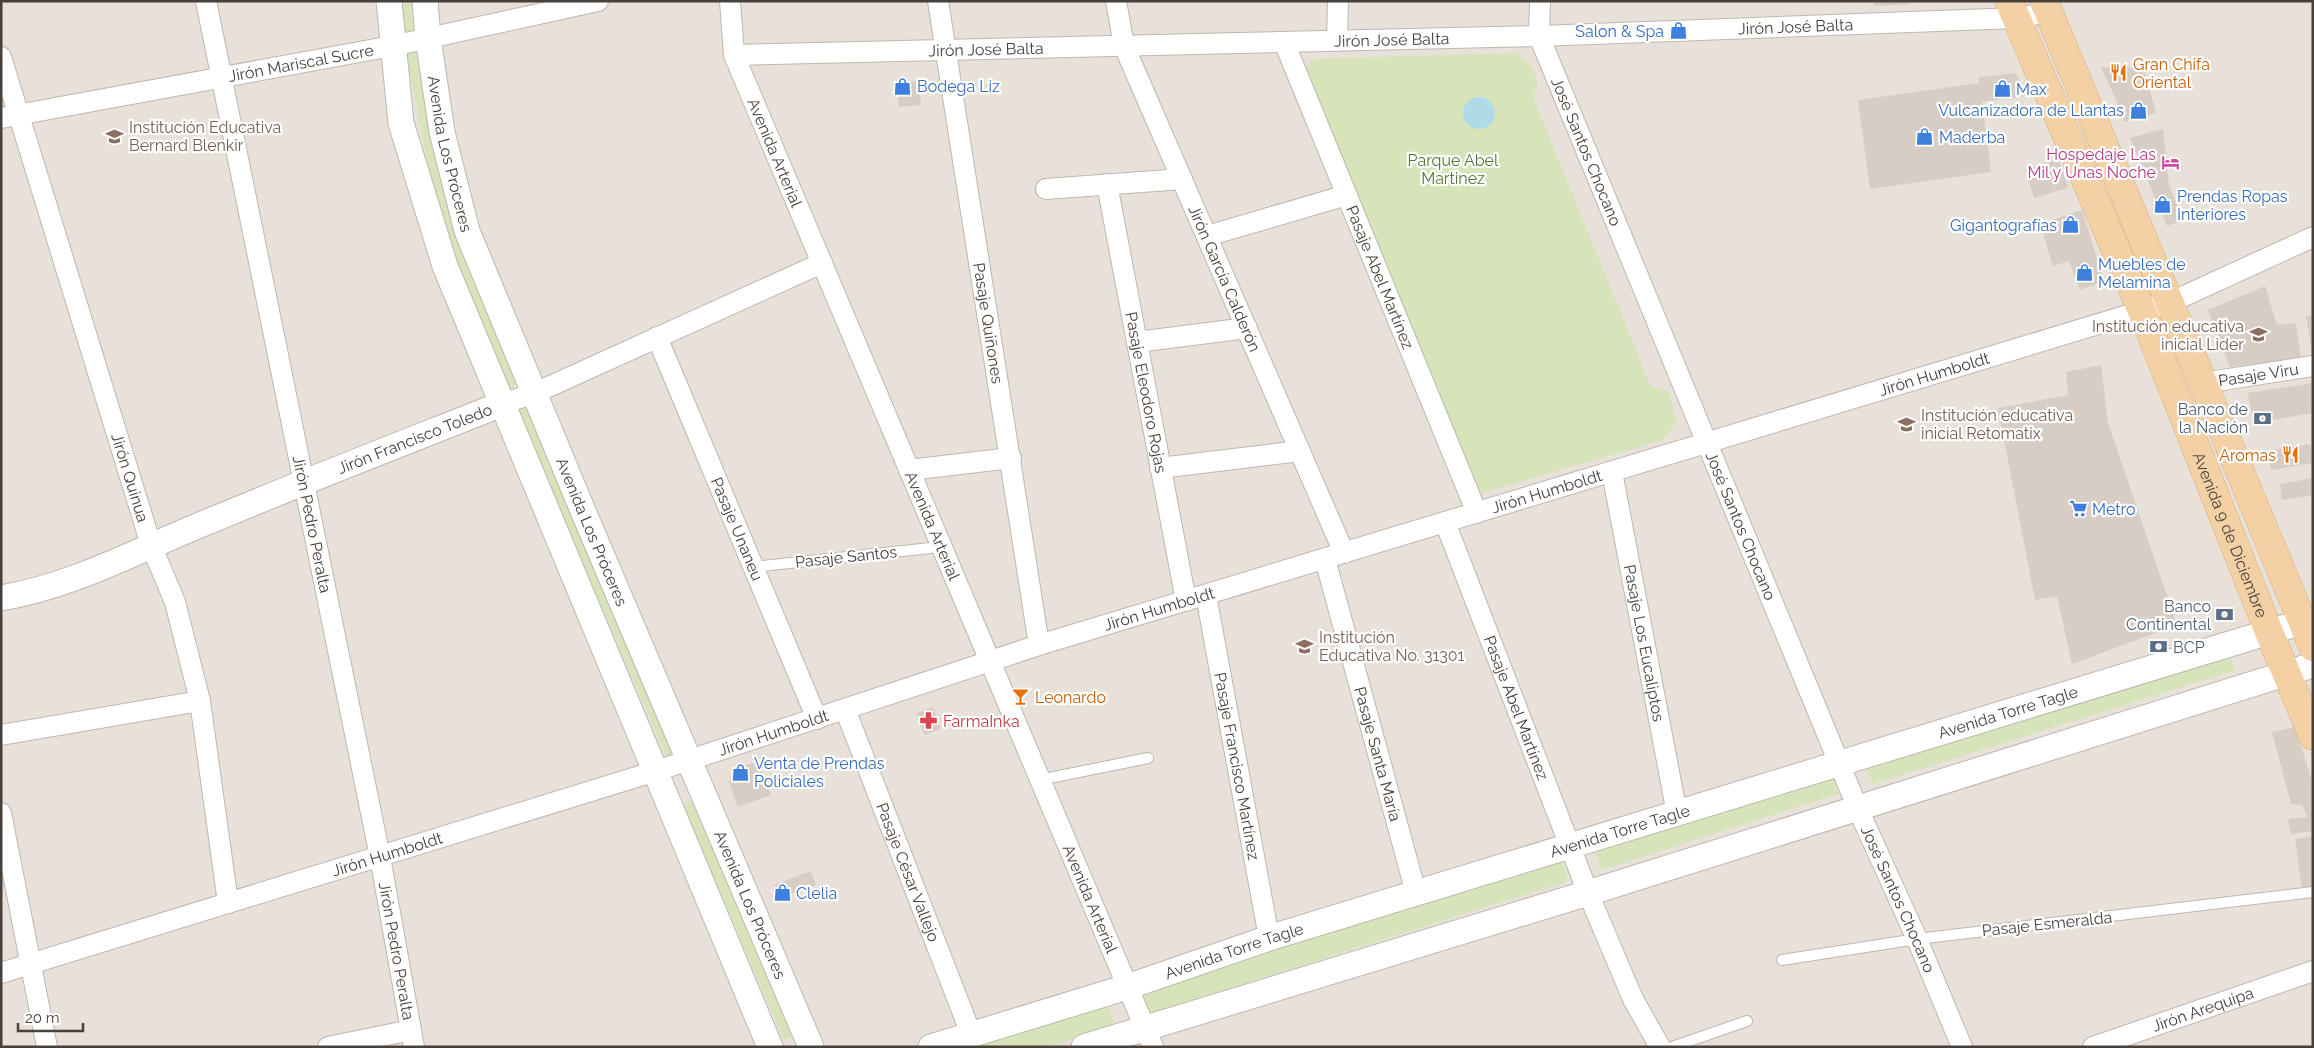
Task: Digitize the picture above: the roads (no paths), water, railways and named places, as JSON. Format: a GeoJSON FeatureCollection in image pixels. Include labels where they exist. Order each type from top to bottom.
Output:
{"type":"FeatureCollection","features":[{"type":"Feature","properties":{"kind":"main road","name":"Avenida 9 de Diciembre"},"geometry":{"type":"LineString","coordinates":[[2047,7],[2203,383],[2308,624],[2313,647]]}},
{"type":"Feature","properties":{"kind":"main road","name":"Avenida 9 de Diciembre"},"geometry":{"type":"LineString","coordinates":[[2013,10],[2142,311],[2286,675],[2313,736]]}},
{"type":"Feature","properties":{"kind":"street","name":"Jirón Pedro Peralta"},"geometry":{"type":"LineString","coordinates":[[206,1],[380,857],[412,1038]]}},
{"type":"Feature","properties":{"kind":"street","name":"Avenida Los Próceres"},"geometry":{"type":"LineString","coordinates":[[389,1],[392,46],[404,133],[445,266],[770,1047]]}},
{"type":"Feature","properties":{"kind":"street","name":"Avenida Los Próceres"},"geometry":{"type":"LineString","coordinates":[[425,1],[428,38],[442,132],[468,231],[583,511],[811,1047]]}},
{"type":"Feature","properties":{"kind":"street","name":"Jirón Mariscal Sucre"},"geometry":{"type":"LineString","coordinates":[[10,116],[392,46],[598,1]]}},
{"type":"Feature","properties":{"kind":"street","name":"Avenida Arterial"},"geometry":{"type":"LineString","coordinates":[[730,1],[734,55],[1148,1037]]}},
{"type":"Feature","properties":{"kind":"street","name":"Pasaje Quiñones"},"geometry":{"type":"LineString","coordinates":[[938,1],[1039,645]]}},
{"type":"Feature","properties":{"kind":"street","name":"Jirón García Calderón"},"geometry":{"type":"LineString","coordinates":[[1116,1],[1124,46],[1344,553]]}},
{"type":"Feature","properties":{"kind":"street"},"geometry":{"type":"LineString","coordinates":[[1337,41],[1338,1]]}},
{"type":"Feature","properties":{"kind":"street","name":"José Santos Chocano"},"geometry":{"type":"LineString","coordinates":[[1540,1],[1539,36],[1858,809],[1917,939],[1962,1047]]}},
{"type":"Feature","properties":{"kind":"street","name":"Jirón José Balta"},"geometry":{"type":"LineString","coordinates":[[734,55],[1539,36],[2047,7]]}},
{"type":"Feature","properties":{"kind":"street","name":"Pasaje Abel Martínez"},"geometry":{"type":"LineString","coordinates":[[1284,42],[1477,512]]}},
{"type":"Feature","properties":{"kind":"street","name":"Jirón Quinua"},"geometry":{"type":"LineString","coordinates":[[1,57],[10,116],[151,545],[175,602],[200,701],[228,904]]}},
{"type":"Feature","properties":{"kind":"street"},"geometry":{"type":"LineString","coordinates":[[1046,189],[1182,179]]}},
{"type":"Feature","properties":{"kind":"street","name":"Pasaje Eleodoro Rojas"},"geometry":{"type":"LineString","coordinates":[[1107,184],[1186,601]]}},
{"type":"Feature","properties":{"kind":"street"},"geometry":{"type":"LineString","coordinates":[[1207,236],[1347,195]]}},
{"type":"Feature","properties":{"kind":"street","name":"Jirón Humboldt"},"geometry":{"type":"LineString","coordinates":[[1,973],[689,761],[1039,645],[2171,302],[2313,237]]}},
{"type":"Feature","properties":{"kind":"street","name":"Jirón Francisco Toledo"},"geometry":{"type":"LineString","coordinates":[[1,598],[26,594],[78,578],[151,545],[304,482],[535,392],[822,263]]}},
{"type":"Feature","properties":{"kind":"street"},"geometry":{"type":"LineString","coordinates":[[1137,342],[1247,328]]}},
{"type":"Feature","properties":{"kind":"street","name":"Pasaje Unaneu"},"geometry":{"type":"LineString","coordinates":[[657,337],[752,568],[817,719]]}},
{"type":"Feature","properties":{"kind":"street","name":"Pasaje Viru"},"geometry":{"type":"LineString","coordinates":[[2203,383],[2313,366]]}},
{"type":"Feature","properties":{"kind":"street"},"geometry":{"type":"LineString","coordinates":[[1160,468],[1300,451]]}},
{"type":"Feature","properties":{"kind":"street"},"geometry":{"type":"LineString","coordinates":[[909,470],[1011,458]]}},
{"type":"Feature","properties":{"kind":"street","name":"Pasaje Los Eucaliptos"},"geometry":{"type":"LineString","coordinates":[[1612,472],[1677,814]]}},
{"type":"Feature","properties":{"kind":"street","name":"Pasaje Abel Martínez"},"geometry":{"type":"LineString","coordinates":[[1445,522],[1588,893],[1633,999],[1660,1047]]}},
{"type":"Feature","properties":{"kind":"street","name":"Pasaje Santa María"},"geometry":{"type":"LineString","coordinates":[[1325,559],[1416,893]]}},
{"type":"Feature","properties":{"kind":"street","name":"Pasaje Francisco Martínez"},"geometry":{"type":"LineString","coordinates":[[1206,595],[1269,938]]}},
{"type":"Feature","properties":{"kind":"street","name":"Avenida Torre Tagle"},"geometry":{"type":"LineString","coordinates":[[931,1047],[1127,987],[1269,938],[1840,765],[2269,632],[2308,624]]}},
{"type":"Feature","properties":{"kind":"street"},"geometry":{"type":"LineString","coordinates":[[1084,1047],[1148,1037],[1588,893],[2313,665]]}},
{"type":"Feature","properties":{"kind":"street"},"geometry":{"type":"LineString","coordinates":[[1,735],[200,701]]}},
{"type":"Feature","properties":{"kind":"street","name":"Pasaje César Vallejo"},"geometry":{"type":"LineString","coordinates":[[845,709],[971,1034]]}},
{"type":"Feature","properties":{"kind":"street"},"geometry":{"type":"LineString","coordinates":[[1,812],[47,1047]]}},
{"type":"Feature","properties":{"kind":"street","name":"Jirón Arequipa"},"geometry":{"type":"LineString","coordinates":[[2093,1047],[2313,971]]}},
{"type":"Feature","properties":{"kind":"street"},"geometry":{"type":"LineString","coordinates":[[328,1047],[412,1038]]}},
{"type":"Feature","properties":{"kind":"lane","name":"Pasaje Santos"},"geometry":{"type":"LineString","coordinates":[[752,568],[940,547]]}},
{"type":"Feature","properties":{"kind":"lane"},"geometry":{"type":"LineString","coordinates":[[1039,780],[1148,758]]}},
{"type":"Feature","properties":{"kind":"lane","name":"Pasaje Esmeralda"},"geometry":{"type":"LineString","coordinates":[[1782,960],[1917,939],[2313,892]]}},
{"type":"Feature","properties":{"kind":"lane"},"geometry":{"type":"LineString","coordinates":[[1672,1047],[1747,1021]]}},
{"type":"Feature","properties":{"kind":"water"},"geometry":{"type":"Polygon","coordinates":[[[1479,97],[1485,98],[1490,102],[1494,107],[1494,119],[1490,124],[1485,128],[1479,129],[1473,128],[1468,124],[1464,119],[1463,113],[1464,107],[1468,102],[1473,98],[1479,97]]]}},
{"type":"Feature","properties":{"kind":"place","name":"Salon & Spa"},"geometry":{"type":"Point","coordinates":[1678,31]}},
{"type":"Feature","properties":{"kind":"place","name":"Gran Chifa Oriental"},"geometry":{"type":"Point","coordinates":[2119,73]}},
{"type":"Feature","properties":{"kind":"place","name":"Bodega Liz"},"geometry":{"type":"Point","coordinates":[903,86]}},
{"type":"Feature","properties":{"kind":"place","name":"Max"},"geometry":{"type":"Point","coordinates":[2002,89]}},
{"type":"Feature","properties":{"kind":"place","name":"Vulcanizadora de Llantas"},"geometry":{"type":"Point","coordinates":[2138,110]}},
{"type":"Feature","properties":{"kind":"place","name":"Institución Educativa Bernard Blenkir"},"geometry":{"type":"Point","coordinates":[115,136]}},
{"type":"Feature","properties":{"kind":"place","name":"Maderba"},"geometry":{"type":"Point","coordinates":[1925,137]}},
{"type":"Feature","properties":{"kind":"place","name":"Hospedaje Las Mil y Unas Noche"},"geometry":{"type":"Point","coordinates":[2170,163]}},
{"type":"Feature","properties":{"kind":"place","name":"Prendas Ropas Interiores"},"geometry":{"type":"Point","coordinates":[2163,205]}},
{"type":"Feature","properties":{"kind":"place","name":"Gigantografías"},"geometry":{"type":"Point","coordinates":[2071,225]}},
{"type":"Feature","properties":{"kind":"place","name":"Muebles de Melamina"},"geometry":{"type":"Point","coordinates":[2084,273]}},
{"type":"Feature","properties":{"kind":"place","name":"Institución educativa inicial Lider"},"geometry":{"type":"Point","coordinates":[2258,335]}},
{"type":"Feature","properties":{"kind":"place","name":"Banco de la Nación"},"geometry":{"type":"Point","coordinates":[2262,418]}},
{"type":"Feature","properties":{"kind":"place","name":"Institución educativa inicial Retomatix"},"geometry":{"type":"Point","coordinates":[1907,424]}},
{"type":"Feature","properties":{"kind":"place","name":"Aromas"},"geometry":{"type":"Point","coordinates":[2290,455]}},
{"type":"Feature","properties":{"kind":"place","name":"Metro"},"geometry":{"type":"Point","coordinates":[2078,509]}},
{"type":"Feature","properties":{"kind":"place","name":"Banco Continental"},"geometry":{"type":"Point","coordinates":[2225,615]}},
{"type":"Feature","properties":{"kind":"place","name":"Institución Educativa No. 31301"},"geometry":{"type":"Point","coordinates":[1305,646]}},
{"type":"Feature","properties":{"kind":"place","name":"BCP"},"geometry":{"type":"Point","coordinates":[2159,647]}},
{"type":"Feature","properties":{"kind":"place","name":"Leonardo"},"geometry":{"type":"Point","coordinates":[1021,697]}},
{"type":"Feature","properties":{"kind":"place","name":"FarmaInka"},"geometry":{"type":"Point","coordinates":[929,721]}},
{"type":"Feature","properties":{"kind":"place","name":"Venta de Prendas Policiales"},"geometry":{"type":"Point","coordinates":[740,772]}},
{"type":"Feature","properties":{"kind":"place","name":"Clelia"},"geometry":{"type":"Point","coordinates":[782,893]}},
{"type":"Feature","properties":{"kind":"park label","name":"Parque Abel Martinez"},"geometry":{"type":"Point","coordinates":[1453,169]}}]}
